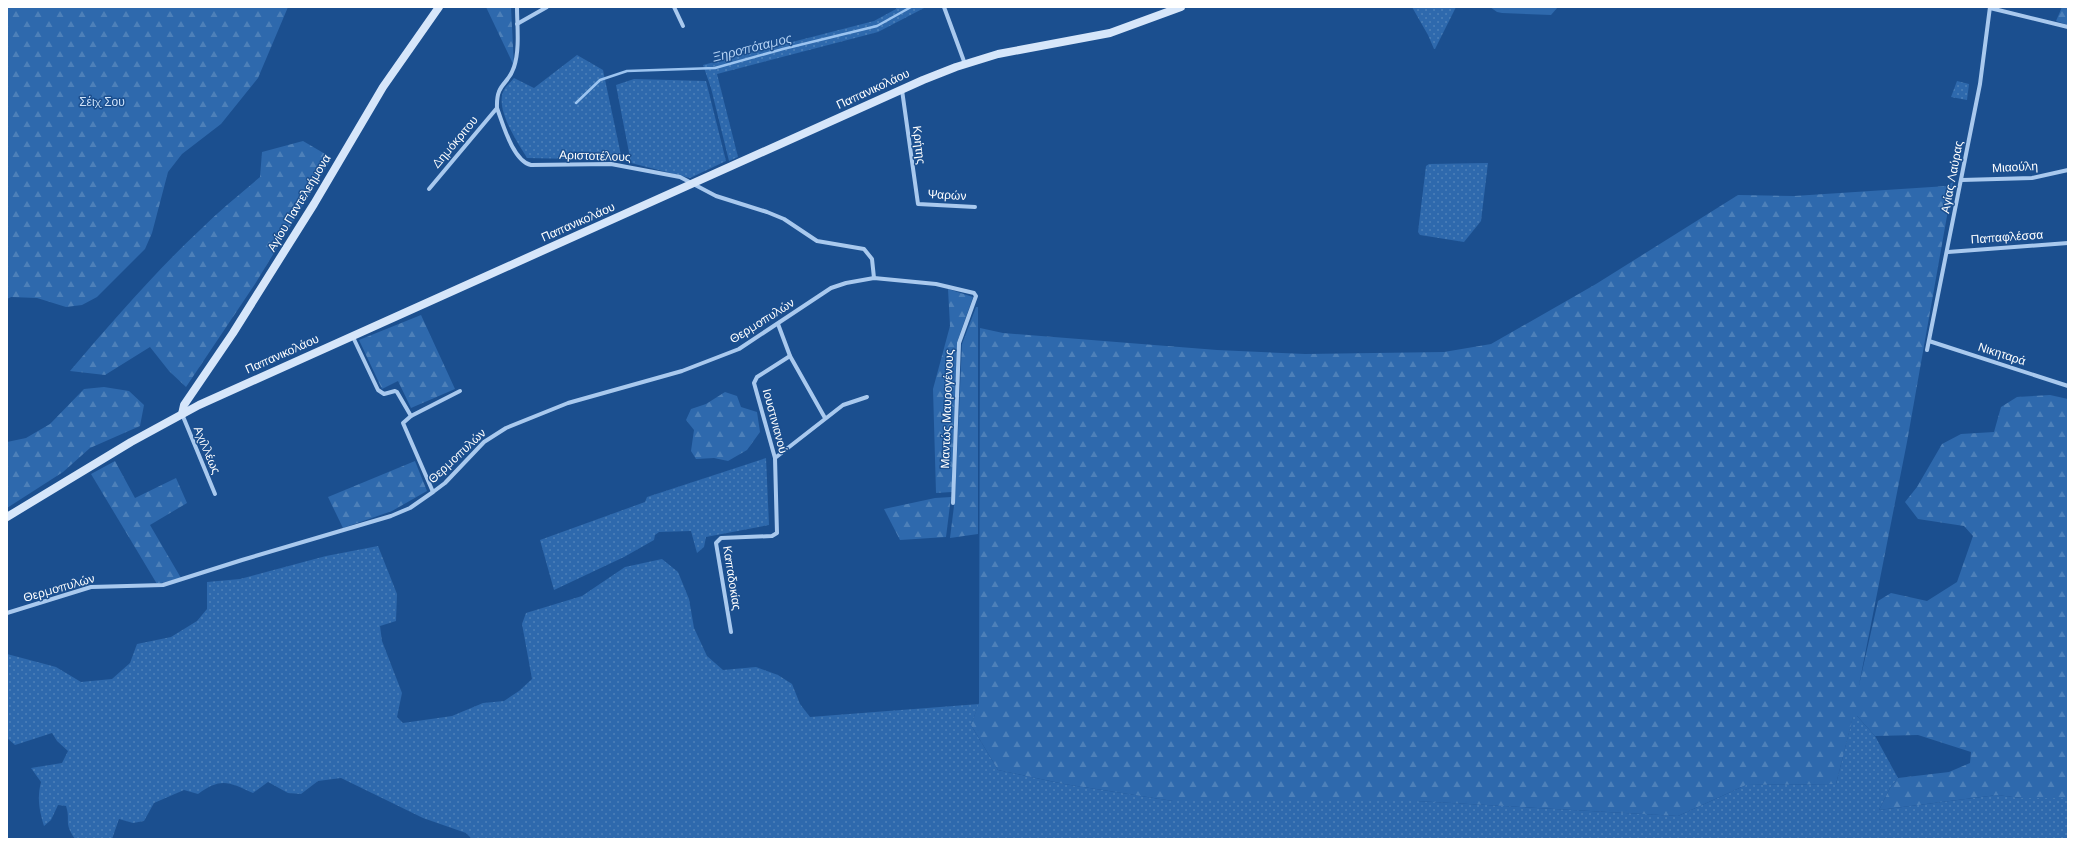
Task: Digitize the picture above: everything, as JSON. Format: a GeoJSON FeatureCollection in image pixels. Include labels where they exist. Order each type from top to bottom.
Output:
{"type":"FeatureCollection","features":[{"type":"Feature","properties":{"kind":"main road","name":"Αγίου Παντελεήμονα"},"geometry":{"type":"LineString","coordinates":[[182,414],[184,405],[233,333],[314,204],[383,87],[439,7]]}},
{"type":"Feature","properties":{"kind":"main road","name":"Παπανικολάου"},"geometry":{"type":"LineString","coordinates":[[7,517],[182,414],[352,335],[902,89],[965,64],[1025,48],[1110,33],[1181,7]]}},
{"type":"Feature","properties":{"kind":"street"},"geometry":{"type":"LineString","coordinates":[[497,108],[497,93],[515,66],[517,7]]}},
{"type":"Feature","properties":{"kind":"street"},"geometry":{"type":"LineString","coordinates":[[517,24],[547,7]]}},
{"type":"Feature","properties":{"kind":"street"},"geometry":{"type":"LineString","coordinates":[[674,7],[683,26]]}},
{"type":"Feature","properties":{"kind":"street"},"geometry":{"type":"LineString","coordinates":[[944,7],[965,64]]}},
{"type":"Feature","properties":{"kind":"street"},"geometry":{"type":"LineString","coordinates":[[1990,7],[2068,27]]}},
{"type":"Feature","properties":{"kind":"street","name":"Αγίας Λαύρας"},"geometry":{"type":"LineString","coordinates":[[1927,350],[1948,252],[1980,84],[1990,7]]}},
{"type":"Feature","properties":{"kind":"street","name":"Κρήτης"},"geometry":{"type":"LineString","coordinates":[[902,89],[918,204]]}},
{"type":"Feature","properties":{"kind":"street","name":"Αριστοτέλους"},"geometry":{"type":"LineString","coordinates":[[497,108],[516,154],[527,164],[611,164],[673,175],[694,183],[716,196],[784,219],[817,242],[864,249],[872,259],[874,278]]}},
{"type":"Feature","properties":{"kind":"street","name":"Δημόκριτου"},"geometry":{"type":"LineString","coordinates":[[429,189],[497,108]]}},
{"type":"Feature","properties":{"kind":"street","name":"Μιαούλη"},"geometry":{"type":"LineString","coordinates":[[1962,180],[2032,178],[2068,170]]}},
{"type":"Feature","properties":{"kind":"street","name":"Ψαρών"},"geometry":{"type":"LineString","coordinates":[[918,204],[975,207]]}},
{"type":"Feature","properties":{"kind":"street","name":"Παπαφλέσσα"},"geometry":{"type":"LineString","coordinates":[[1948,252],[2068,243]]}},
{"type":"Feature","properties":{"kind":"street","name":"Θερμοπυλών"},"geometry":{"type":"LineString","coordinates":[[7,613],[91,588],[163,585],[391,516],[410,508],[445,483],[484,442],[508,427],[568,404],[682,371],[739,349],[832,288],[846,283],[874,278],[936,284],[974,293],[976,296]]}},
{"type":"Feature","properties":{"kind":"street","name":"Μαντώς Μαυρογένους"},"geometry":{"type":"LineString","coordinates":[[953,502],[959,343],[976,296]]}},
{"type":"Feature","properties":{"kind":"street"},"geometry":{"type":"LineString","coordinates":[[778,324],[790,356],[825,418]]}},
{"type":"Feature","properties":{"kind":"street"},"geometry":{"type":"LineString","coordinates":[[352,335],[378,390],[384,394],[395,391],[397,392],[411,416]]}},
{"type":"Feature","properties":{"kind":"street","name":"Νικηταρά"},"geometry":{"type":"LineString","coordinates":[[1930,341],[2068,386]]}},
{"type":"Feature","properties":{"kind":"street","name":"Ιουστινιανού"},"geometry":{"type":"LineString","coordinates":[[776,534],[775,458],[754,383],[757,377],[790,356]]}},
{"type":"Feature","properties":{"kind":"street"},"geometry":{"type":"LineString","coordinates":[[433,492],[403,423],[411,416],[460,391]]}},
{"type":"Feature","properties":{"kind":"street"},"geometry":{"type":"LineString","coordinates":[[775,458],[843,405],[867,397]]}},
{"type":"Feature","properties":{"kind":"street","name":"Αχιλλέως"},"geometry":{"type":"LineString","coordinates":[[182,414],[215,494]]}},
{"type":"Feature","properties":{"kind":"street","name":"Καπαδοκίας"},"geometry":{"type":"LineString","coordinates":[[731,632],[715,546],[717,541],[721,538],[776,534]]}},
{"type":"Feature","properties":{"kind":"green space","name":"Σέιχ Σου"},"geometry":{"type":"Polygon","coordinates":[[[7,7],[288,7],[258,78],[221,124],[182,154],[168,172],[152,233],[145,249],[97,297],[82,305],[66,307],[37,298],[11,297],[7,299],[7,7]]]}},
{"type":"Feature","properties":{"kind":"green space"},"geometry":{"type":"Polygon","coordinates":[[[486,7],[511,7],[514,66],[486,7]]]}},
{"type":"Feature","properties":{"kind":"green space"},"geometry":{"type":"Polygon","coordinates":[[[896,7],[926,7],[878,32],[717,74],[738,157],[729,161],[711,88],[703,65],[874,21],[896,9],[896,7]]]}},
{"type":"Feature","properties":{"kind":"green space"},"geometry":{"type":"Polygon","coordinates":[[[1412,7],[1456,7],[1435,49],[1434,49],[1412,7]]]}},
{"type":"Feature","properties":{"kind":"green space"},"geometry":{"type":"Polygon","coordinates":[[[1490,7],[1558,7],[1551,15],[1502,13],[1497,12],[1490,7]]]}},
{"type":"Feature","properties":{"kind":"green space"},"geometry":{"type":"Polygon","coordinates":[[[2062,7],[2068,7],[2068,25],[2056,21],[2062,7]]]}},
{"type":"Feature","properties":{"kind":"green space"},"geometry":{"type":"Polygon","coordinates":[[[577,55],[603,70],[622,160],[527,158],[508,125],[502,106],[504,90],[514,78],[534,88],[577,55]]]}},
{"type":"Feature","properties":{"kind":"green space"},"geometry":{"type":"Polygon","coordinates":[[[634,79],[706,81],[726,161],[690,178],[631,163],[616,85],[634,79]]]}},
{"type":"Feature","properties":{"kind":"green space"},"geometry":{"type":"Polygon","coordinates":[[[1957,81],[1969,84],[1967,100],[1951,97],[1957,81]]]}},
{"type":"Feature","properties":{"kind":"green space"},"geometry":{"type":"Polygon","coordinates":[[[303,141],[332,158],[255,284],[186,387],[169,371],[150,347],[105,375],[70,371],[166,263],[215,216],[260,177],[262,152],[303,141]]]}},
{"type":"Feature","properties":{"kind":"green space"},"geometry":{"type":"Polygon","coordinates":[[[1488,163],[1481,221],[1464,242],[1420,235],[1418,232],[1426,166],[1429,164],[1488,163]]]}},
{"type":"Feature","properties":{"kind":"green space"},"geometry":{"type":"Polygon","coordinates":[[[1953,182],[1907,442],[1859,685],[1878,601],[1891,593],[1927,601],[1957,582],[1973,536],[1964,526],[1918,519],[1905,502],[1917,487],[1942,444],[1961,434],[1994,432],[2001,407],[2017,397],[2050,395],[2068,399],[2068,798],[2021,798],[1997,795],[1879,810],[1890,788],[1898,778],[1949,772],[1970,763],[1971,752],[1918,735],[1875,736],[1857,716],[1853,717],[1836,784],[1746,785],[1678,816],[1416,801],[1173,801],[1064,784],[998,770],[971,725],[979,703],[980,328],[1003,333],[1217,350],[1305,354],[1444,352],[1491,344],[1596,284],[1738,195],[1794,196],[1947,186],[1953,182]]]}},
{"type":"Feature","properties":{"kind":"green space"},"geometry":{"type":"Polygon","coordinates":[[[948,289],[973,297],[957,342],[952,492],[936,493],[933,389],[950,326],[948,289]]]}},
{"type":"Feature","properties":{"kind":"green space"},"geometry":{"type":"Polygon","coordinates":[[[976,307],[978,307],[978,534],[950,538],[955,498],[962,344],[976,307]]]}},
{"type":"Feature","properties":{"kind":"green space"},"geometry":{"type":"Polygon","coordinates":[[[421,315],[455,389],[411,408],[398,381],[382,389],[359,340],[421,315]]]}},
{"type":"Feature","properties":{"kind":"green space"},"geometry":{"type":"Polygon","coordinates":[[[104,387],[129,391],[144,405],[140,426],[90,448],[63,472],[7,508],[7,442],[26,438],[50,424],[84,389],[104,387]]]}},
{"type":"Feature","properties":{"kind":"green space"},"geometry":{"type":"Polygon","coordinates":[[[725,392],[737,396],[741,407],[757,412],[760,432],[747,450],[728,461],[714,458],[696,459],[691,451],[694,430],[686,420],[691,409],[706,404],[725,392]]]}},
{"type":"Feature","properties":{"kind":"green space"},"geometry":{"type":"Polygon","coordinates":[[[766,458],[769,525],[706,537],[704,547],[697,553],[691,531],[659,532],[655,535],[654,540],[624,557],[554,590],[540,540],[645,502],[647,497],[766,458]]]}},
{"type":"Feature","properties":{"kind":"green space"},"geometry":{"type":"Polygon","coordinates":[[[115,461],[135,498],[176,478],[187,503],[150,525],[181,578],[157,584],[91,474],[115,461]]]}},
{"type":"Feature","properties":{"kind":"green space"},"geometry":{"type":"Polygon","coordinates":[[[415,461],[427,491],[392,511],[343,528],[328,497],[415,461]]]}},
{"type":"Feature","properties":{"kind":"green space"},"geometry":{"type":"Polygon","coordinates":[[[951,497],[946,537],[900,540],[884,509],[935,498],[951,497]]]}},
{"type":"Feature","properties":{"kind":"green space"},"geometry":{"type":"Polygon","coordinates":[[[378,546],[397,594],[396,621],[380,626],[382,641],[402,693],[397,717],[403,723],[452,716],[483,703],[504,701],[519,691],[532,679],[522,624],[526,613],[582,596],[625,567],[662,559],[678,572],[689,599],[694,628],[707,656],[723,670],[756,667],[778,675],[792,684],[800,704],[810,717],[979,704],[971,725],[998,770],[1064,784],[1173,801],[1416,801],[1678,816],[1746,785],[1836,784],[1853,716],[1857,716],[1875,736],[1898,778],[1890,788],[1879,810],[1997,795],[2021,798],[2068,798],[2068,839],[472,839],[466,833],[423,818],[341,778],[318,781],[301,794],[288,793],[268,782],[253,793],[238,786],[225,783],[213,785],[198,794],[184,790],[154,803],[144,821],[133,823],[119,819],[112,839],[75,839],[69,829],[66,806],[58,805],[51,820],[44,826],[39,804],[41,782],[31,768],[62,763],[68,751],[57,741],[52,733],[15,745],[7,738],[7,654],[56,667],[81,682],[112,679],[130,663],[137,644],[171,637],[197,621],[207,609],[207,582],[240,579],[326,556],[378,546]]]}},
{"type":"Feature","properties":{"kind":"waterway","name":"Ξηροπόταμος"},"geometry":{"type":"LineString","coordinates":[[576,103],[600,80],[627,71],[715,68],[783,49],[877,26],[911,7]]}}]}
